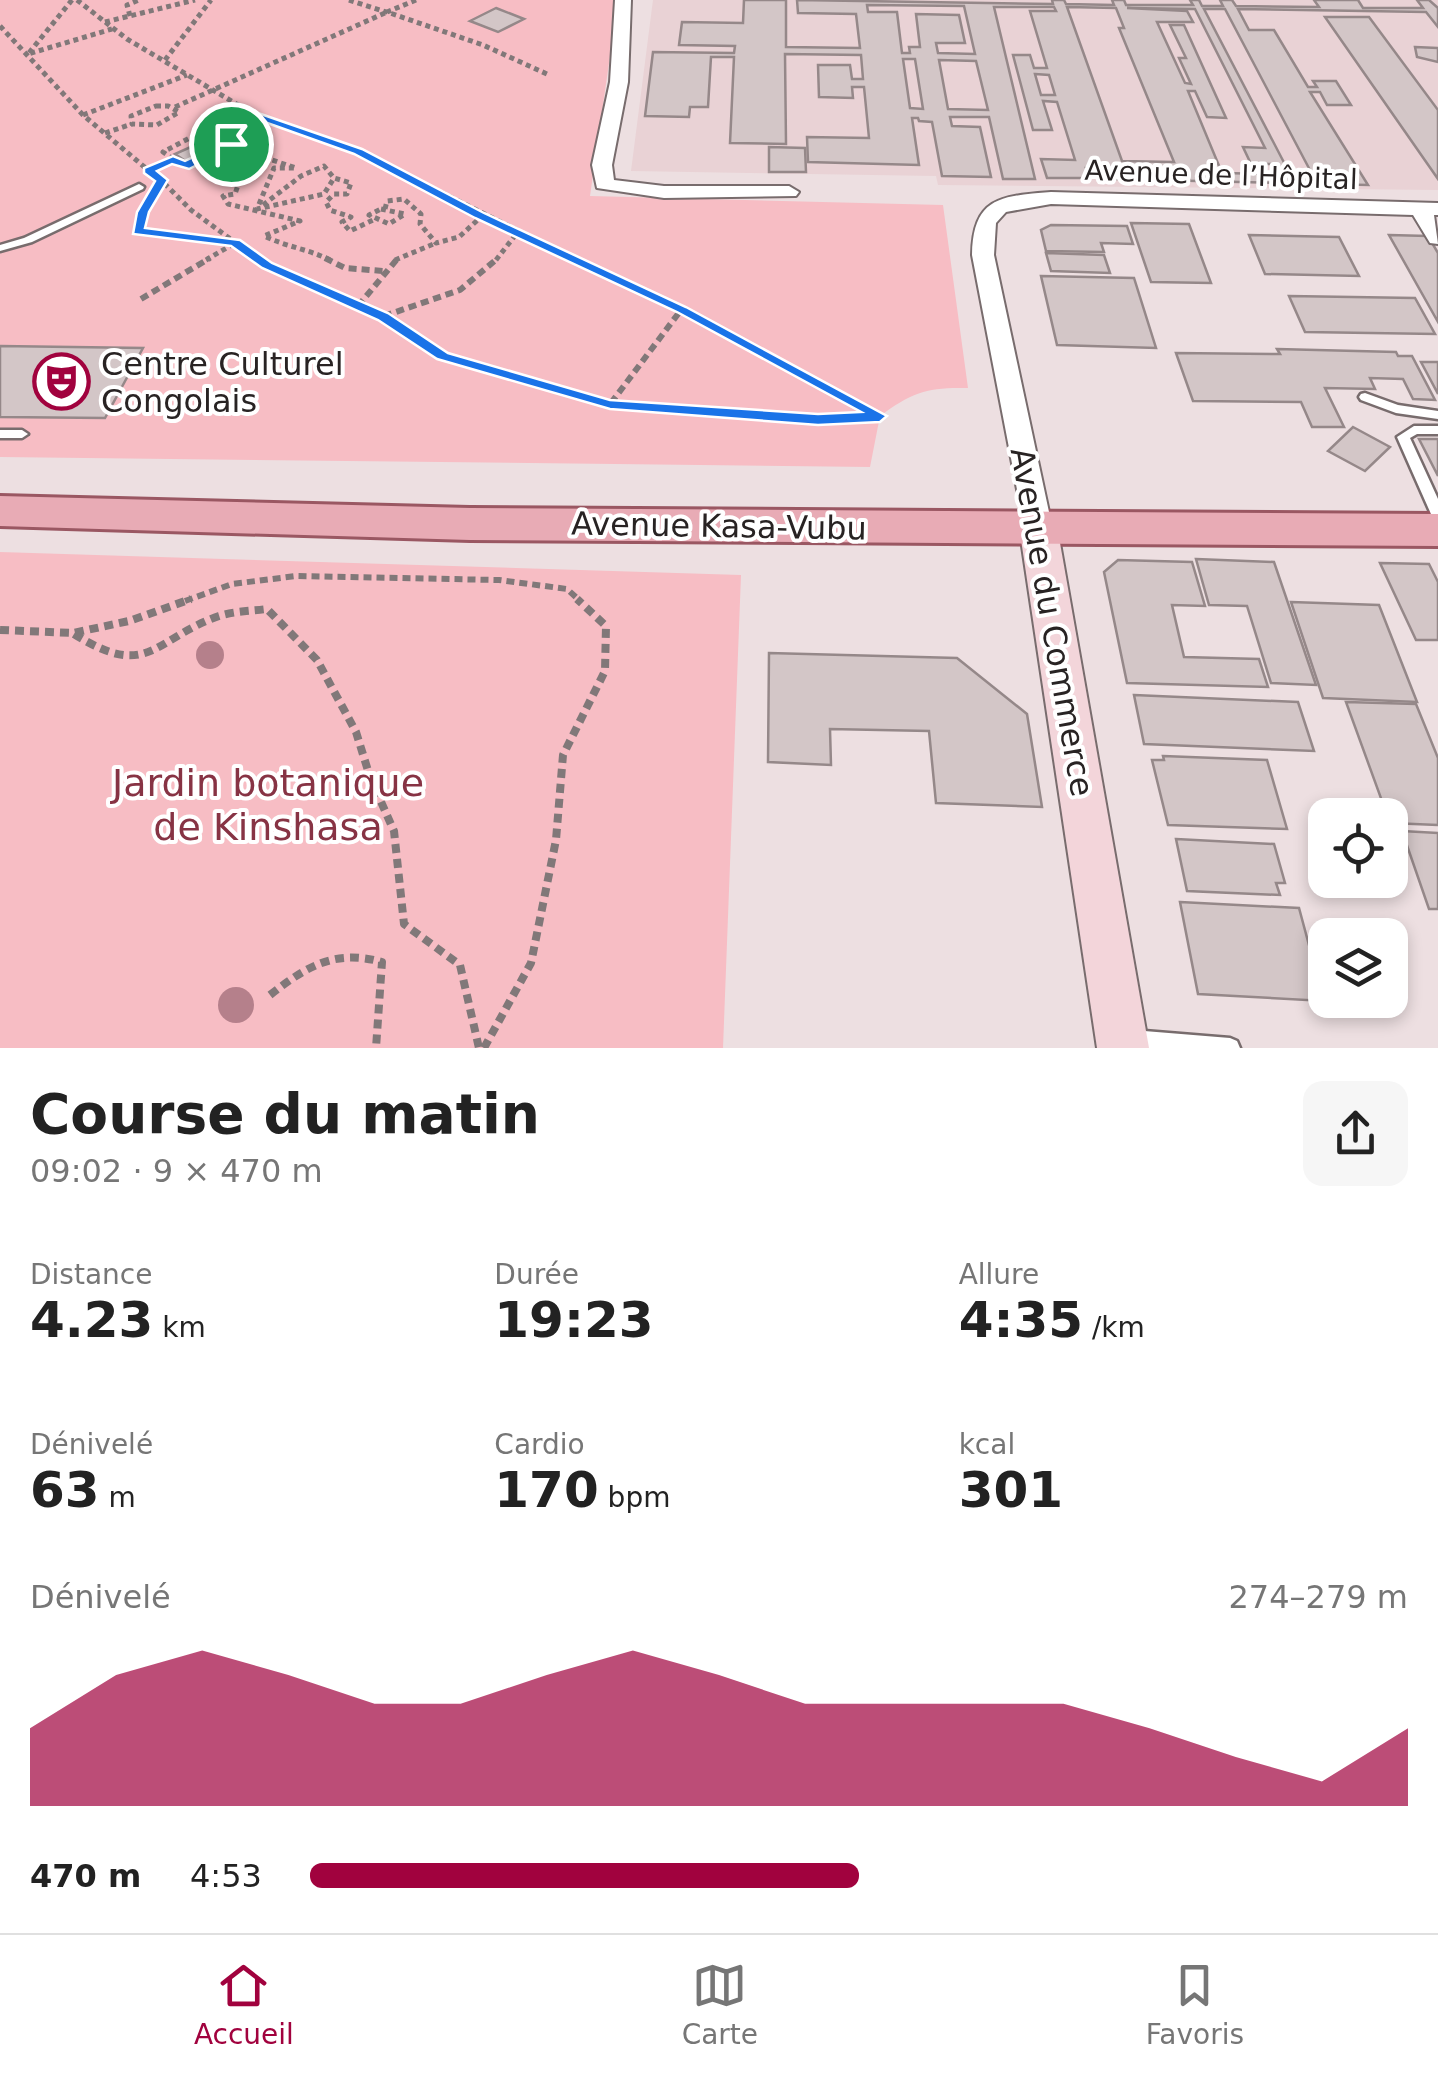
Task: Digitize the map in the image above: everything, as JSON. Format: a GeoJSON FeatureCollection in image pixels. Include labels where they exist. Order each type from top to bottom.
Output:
{"type":"FeatureCollection","features":[{"type":"Feature","properties":{"kind":"main road","name":"Avenue Kasa-Vubu"},"geometry":{"type":"LineString","coordinates":[[0,511],[470,524],[1438,530]]}},
{"type":"Feature","properties":{"kind":"street"},"geometry":{"type":"LineString","coordinates":[[622,0],[618,82],[601,175],[604,184],[639,190],[789,192]]}},
{"type":"Feature","properties":{"kind":"street","name":"Avenue de l’Hôpital"},"geometry":{"type":"LineString","coordinates":[[1003,206],[1052,198],[1429,209]]}},
{"type":"Feature","properties":{"kind":"street","name":"Avenue du Commerce"},"geometry":{"type":"LineString","coordinates":[[1003,206],[984,222],[983,255],[1038,526],[1122,1043]]}},
{"type":"Feature","properties":{"kind":"street"},"geometry":{"type":"LineString","coordinates":[[1429,209],[1438,238]]}},
{"type":"Feature","properties":{"kind":"lane"},"geometry":{"type":"LineString","coordinates":[[0,248],[28,240],[139,187]]}},
{"type":"Feature","properties":{"kind":"lane"},"geometry":{"type":"LineString","coordinates":[[1364,397],[1396,409],[1438,414]]}},
{"type":"Feature","properties":{"kind":"lane"},"geometry":{"type":"LineString","coordinates":[[1438,430],[1414,430],[1402,437],[1438,514]]}},
{"type":"Feature","properties":{"kind":"lane"},"geometry":{"type":"LineString","coordinates":[[0,434],[22,434]]}},
{"type":"Feature","properties":{"kind":"lane"},"geometry":{"type":"LineString","coordinates":[[1122,1043],[1230,1048]]}},
{"type":"Feature","properties":{"kind":"path"},"geometry":{"type":"LineString","coordinates":[[0,26],[83,115],[162,180],[191,210],[235,243],[267,266],[383,316],[442,356],[610,404],[818,420],[880,416],[682,310],[482,216],[358,151],[255,115],[113,29],[74,0],[28,54]]}},
{"type":"Feature","properties":{"kind":"path"},"geometry":{"type":"LineString","coordinates":[[130,16],[128,5],[139,0]]}},
{"type":"Feature","properties":{"kind":"path"},"geometry":{"type":"LineString","coordinates":[[104,22],[194,0]]}},
{"type":"Feature","properties":{"kind":"path"},"geometry":{"type":"LineString","coordinates":[[166,60],[210,0]]}},
{"type":"Feature","properties":{"kind":"path"},"geometry":{"type":"LineString","coordinates":[[349,0],[482,45],[547,74]]}},
{"type":"Feature","properties":{"kind":"path"},"geometry":{"type":"LineString","coordinates":[[132,124],[131,116],[144,109],[164,104],[176,107],[416,0]]}},
{"type":"Feature","properties":{"kind":"path"},"geometry":{"type":"LineString","coordinates":[[28,54],[113,29]]}},
{"type":"Feature","properties":{"kind":"path"},"geometry":{"type":"LineString","coordinates":[[83,115],[188,74]]}},
{"type":"Feature","properties":{"kind":"path"},"geometry":{"type":"LineString","coordinates":[[105,133],[132,124],[141,127],[171,120],[179,112],[176,107]]}},
{"type":"Feature","properties":{"kind":"path"},"geometry":{"type":"LineString","coordinates":[[221,136],[255,115]]}},
{"type":"Feature","properties":{"kind":"path"},"geometry":{"type":"LineString","coordinates":[[204,131],[221,136],[231,144],[185,166],[163,152],[204,131]]}},
{"type":"Feature","properties":{"kind":"path"},"geometry":{"type":"LineString","coordinates":[[257,209],[274,168],[296,168],[279,158],[263,158],[226,172],[238,184],[235,194],[223,196],[228,204],[300,222],[264,236],[294,252],[310,250],[345,268],[383,271]]}},
{"type":"Feature","properties":{"kind":"path"},"geometry":{"type":"LineString","coordinates":[[148,170],[173,159]]}},
{"type":"Feature","properties":{"kind":"path"},"geometry":{"type":"LineString","coordinates":[[257,209],[301,176],[324,166],[334,178],[351,183],[347,194],[334,194],[326,202],[330,210],[350,218],[342,222],[350,231],[373,220]]}},
{"type":"Feature","properties":{"kind":"path"},"geometry":{"type":"LineString","coordinates":[[257,209],[324,194],[334,178]]}},
{"type":"Feature","properties":{"kind":"path"},"geometry":{"type":"LineString","coordinates":[[139,187],[162,180]]}},
{"type":"Feature","properties":{"kind":"path"},"geometry":{"type":"LineString","coordinates":[[162,180],[143,212],[138,231],[235,243]]}},
{"type":"Feature","properties":{"kind":"path"},"geometry":{"type":"LineString","coordinates":[[385,209],[387,201],[404,199],[421,214],[420,224],[436,243]]}},
{"type":"Feature","properties":{"kind":"path"},"geometry":{"type":"LineString","coordinates":[[385,209],[405,214],[389,224],[373,220],[368,215],[385,209]]}},
{"type":"Feature","properties":{"kind":"path"},"geometry":{"type":"LineString","coordinates":[[358,306],[383,271],[406,250],[459,237],[482,216]]}},
{"type":"Feature","properties":{"kind":"path"},"geometry":{"type":"LineString","coordinates":[[383,316],[471,286],[493,268],[517,233]]}},
{"type":"Feature","properties":{"kind":"path"},"geometry":{"type":"LineString","coordinates":[[141,299],[235,243]]}},
{"type":"Feature","properties":{"kind":"path"},"geometry":{"type":"LineString","coordinates":[[610,404],[682,310]]}},
{"type":"Feature","properties":{"kind":"path"},"geometry":{"type":"LineString","coordinates":[[0,630],[72,633],[128,622],[232,584],[296,576],[499,580],[567,589],[606,626],[605,671],[563,755],[556,840],[531,962],[482,1048]]}},
{"type":"Feature","properties":{"kind":"path"},"geometry":{"type":"LineString","coordinates":[[72,633],[98,652],[143,658],[217,616],[268,608],[317,660],[356,732],[370,777],[394,831],[404,924],[460,966],[482,1048]]}},
{"type":"Feature","properties":{"kind":"path"},"geometry":{"type":"LineString","coordinates":[[270,995],[311,962],[353,952],[382,962],[376,1048]]}},
{"type":"Feature","properties":{"kind":"shaded area"},"geometry":{"type":"Polygon","coordinates":[[[653,0],[1438,0],[1438,190],[938,185],[936,176],[631,171],[653,0]]]}},
{"type":"Feature","properties":{"kind":"green space"},"geometry":{"type":"Polygon","coordinates":[[[0,0],[618,0],[590,196],[943,205],[968,388],[921,393],[880,416],[870,467],[0,457],[0,0]]]}},
{"type":"Feature","properties":{"kind":"green space","name":"Jardin botanique de Kinshasa"},"geometry":{"type":"Polygon","coordinates":[[[0,552],[741,575],[723,1048],[0,1048],[0,552]]]}},
{"type":"Feature","properties":{"kind":"building"},"geometry":{"type":"Polygon","coordinates":[[[744,0],[786,0],[786,47],[860,48],[856,14],[798,13],[797,0],[1053,4],[1052,0],[1064,0],[1066,4],[1114,5],[1112,0],[1124,0],[1126,5],[1193,5],[1190,0],[1199,0],[1202,6],[1223,6],[1220,0],[1232,0],[1236,6],[1319,7],[1314,0],[1358,0],[1363,8],[1423,8],[1417,0],[1429,0],[1438,8],[1438,27],[1426,12],[1238,9],[1249,30],[1274,30],[1308,87],[1317,87],[1313,81],[1336,81],[1351,105],[1327,105],[1320,92],[1310,92],[1368,185],[1112,179],[1108,168],[1086,168],[1090,178],[1047,178],[1041,159],[1075,160],[1057,102],[1043,101],[1052,130],[1033,130],[1013,55],[1030,55],[1034,68],[1047,68],[1030,11],[1056,11],[1054,7],[994,7],[1035,179],[1003,179],[989,117],[950,117],[952,126],[980,127],[991,177],[942,176],[932,122],[918,118],[912,118],[919,165],[808,162],[807,137],[869,138],[864,87],[852,87],[853,98],[819,97],[818,65],[850,65],[852,79],[863,79],[861,55],[785,54],[786,144],[730,143],[734,57],[711,57],[708,107],[690,107],[689,117],[645,116],[653,52],[734,53],[735,46],[679,45],[682,22],[743,23],[744,0]],[[867,5],[868,12],[897,12],[902,53],[910,53],[909,47],[920,47],[916,14],[959,15],[965,43],[936,43],[938,53],[975,54],[964,6],[867,5]],[[1067,7],[1122,161],[1174,162],[1119,28],[1124,28],[1116,8],[1067,7]],[[1127,8],[1187,11],[1193,22],[1157,22],[1185,83],[1191,84],[1179,58],[1186,58],[1170,25],[1184,25],[1226,118],[1207,117],[1195,91],[1188,91],[1222,173],[1278,174],[1274,164],[1251,164],[1243,147],[1265,148],[1195,9],[1127,8]],[[1204,9],[1290,174],[1312,174],[1225,9],[1204,9]],[[903,59],[910,108],[923,109],[915,59],[903,59]],[[939,60],[948,109],[988,110],[976,61],[939,60]],[[1035,74],[1041,95],[1055,95],[1049,75],[1035,74]]]}},
{"type":"Feature","properties":{"kind":"building"},"geometry":{"type":"Polygon","coordinates":[[[496,8],[524,19],[498,32],[470,21],[496,8]]]}},
{"type":"Feature","properties":{"kind":"building"},"geometry":{"type":"Polygon","coordinates":[[[1325,17],[1369,17],[1438,110],[1438,179],[1325,17]]]}},
{"type":"Feature","properties":{"kind":"building"},"geometry":{"type":"Polygon","coordinates":[[[1415,47],[1438,48],[1438,62],[1417,57],[1415,47]]]}},
{"type":"Feature","properties":{"kind":"building"},"geometry":{"type":"Polygon","coordinates":[[[213,137],[225,144],[187,162],[175,154],[213,137]]]}},
{"type":"Feature","properties":{"kind":"building"},"geometry":{"type":"Polygon","coordinates":[[[769,147],[805,148],[806,172],[769,172],[769,147]]]}},
{"type":"Feature","properties":{"kind":"building"},"geometry":{"type":"Polygon","coordinates":[[[1131,223],[1189,224],[1211,283],[1151,282],[1131,223]]]}},
{"type":"Feature","properties":{"kind":"building"},"geometry":{"type":"Polygon","coordinates":[[[1051,225],[1127,226],[1133,244],[1101,243],[1104,252],[1046,251],[1041,230],[1051,225]]]}},
{"type":"Feature","properties":{"kind":"building"},"geometry":{"type":"Polygon","coordinates":[[[1249,235],[1339,237],[1359,276],[1265,274],[1249,235]]]}},
{"type":"Feature","properties":{"kind":"building"},"geometry":{"type":"Polygon","coordinates":[[[1389,235],[1428,236],[1438,253],[1438,322],[1389,235]]]}},
{"type":"Feature","properties":{"kind":"building"},"geometry":{"type":"Polygon","coordinates":[[[1046,253],[1104,255],[1110,273],[1051,271],[1046,253]]]}},
{"type":"Feature","properties":{"kind":"building"},"geometry":{"type":"Polygon","coordinates":[[[1041,276],[1134,278],[1156,348],[1057,345],[1041,276]]]}},
{"type":"Feature","properties":{"kind":"building"},"geometry":{"type":"Polygon","coordinates":[[[1289,296],[1415,298],[1435,334],[1305,332],[1289,296]]]}},
{"type":"Feature","properties":{"kind":"building","name":"Centre Culturel Congolais"},"geometry":{"type":"Polygon","coordinates":[[[0,346],[143,348],[105,418],[0,417],[0,346]]]}},
{"type":"Feature","properties":{"kind":"building"},"geometry":{"type":"Polygon","coordinates":[[[1277,349],[1396,352],[1398,356],[1412,356],[1435,400],[1413,399],[1403,379],[1370,378],[1375,389],[1325,388],[1344,427],[1312,427],[1301,402],[1193,401],[1176,353],[1280,354],[1277,349]]]}},
{"type":"Feature","properties":{"kind":"building"},"geometry":{"type":"Polygon","coordinates":[[[1421,362],[1438,362],[1438,394],[1421,362]]]}},
{"type":"Feature","properties":{"kind":"building"},"geometry":{"type":"Polygon","coordinates":[[[1353,427],[1390,447],[1365,471],[1328,451],[1353,427]]]}},
{"type":"Feature","properties":{"kind":"building"},"geometry":{"type":"Polygon","coordinates":[[[1419,439],[1438,439],[1438,476],[1419,439]]]}},
{"type":"Feature","properties":{"kind":"building"},"geometry":{"type":"Polygon","coordinates":[[[1196,559],[1274,562],[1316,685],[1271,683],[1247,606],[1209,605],[1196,559]]]}},
{"type":"Feature","properties":{"kind":"building"},"geometry":{"type":"Polygon","coordinates":[[[1118,560],[1192,562],[1205,606],[1172,605],[1184,657],[1259,659],[1268,687],[1127,683],[1104,572],[1118,560]]]}},
{"type":"Feature","properties":{"kind":"building"},"geometry":{"type":"Polygon","coordinates":[[[1380,563],[1429,564],[1438,582],[1438,640],[1416,640],[1380,563]]]}},
{"type":"Feature","properties":{"kind":"building"},"geometry":{"type":"Polygon","coordinates":[[[1291,602],[1379,605],[1417,702],[1323,698],[1291,602]]]}},
{"type":"Feature","properties":{"kind":"building"},"geometry":{"type":"Polygon","coordinates":[[[769,653],[957,658],[1027,714],[1042,807],[936,803],[929,731],[830,729],[831,765],[768,762],[769,653]]]}},
{"type":"Feature","properties":{"kind":"building"},"geometry":{"type":"Polygon","coordinates":[[[1134,695],[1298,702],[1314,751],[1144,744],[1134,695]]]}},
{"type":"Feature","properties":{"kind":"building"},"geometry":{"type":"Polygon","coordinates":[[[1346,702],[1416,704],[1438,758],[1438,825],[1408,824],[1408,798],[1381,798],[1346,702]]]}},
{"type":"Feature","properties":{"kind":"building"},"geometry":{"type":"Polygon","coordinates":[[[1163,756],[1267,760],[1287,829],[1168,825],[1152,760],[1164,760],[1163,756]]]}},
{"type":"Feature","properties":{"kind":"building"},"geometry":{"type":"Polygon","coordinates":[[[1408,831],[1438,833],[1438,909],[1429,909],[1408,848],[1408,831]]]}},
{"type":"Feature","properties":{"kind":"building"},"geometry":{"type":"Polygon","coordinates":[[[1176,839],[1274,844],[1285,883],[1276,883],[1280,895],[1187,891],[1176,839]]]}},
{"type":"Feature","properties":{"kind":"building"},"geometry":{"type":"Polygon","coordinates":[[[1180,902],[1299,908],[1308,941],[1308,1000],[1198,994],[1180,902]]]}},
{"type":"Feature","properties":{"kind":"place","name":"Centre Culturel Congolais"},"geometry":{"type":"Point","coordinates":[62,382]}},
{"type":"Feature","properties":{"kind":"route"},"geometry":{"type":"LineString","coordinates":[[255,115],[358,151],[480,215],[682,310],[880,416],[818,420],[610,404],[442,356],[383,316],[267,266],[235,243],[138,231],[143,212],[162,180],[148,170],[173,159],[185,166],[231,144],[221,136],[255,115]]}}]}
